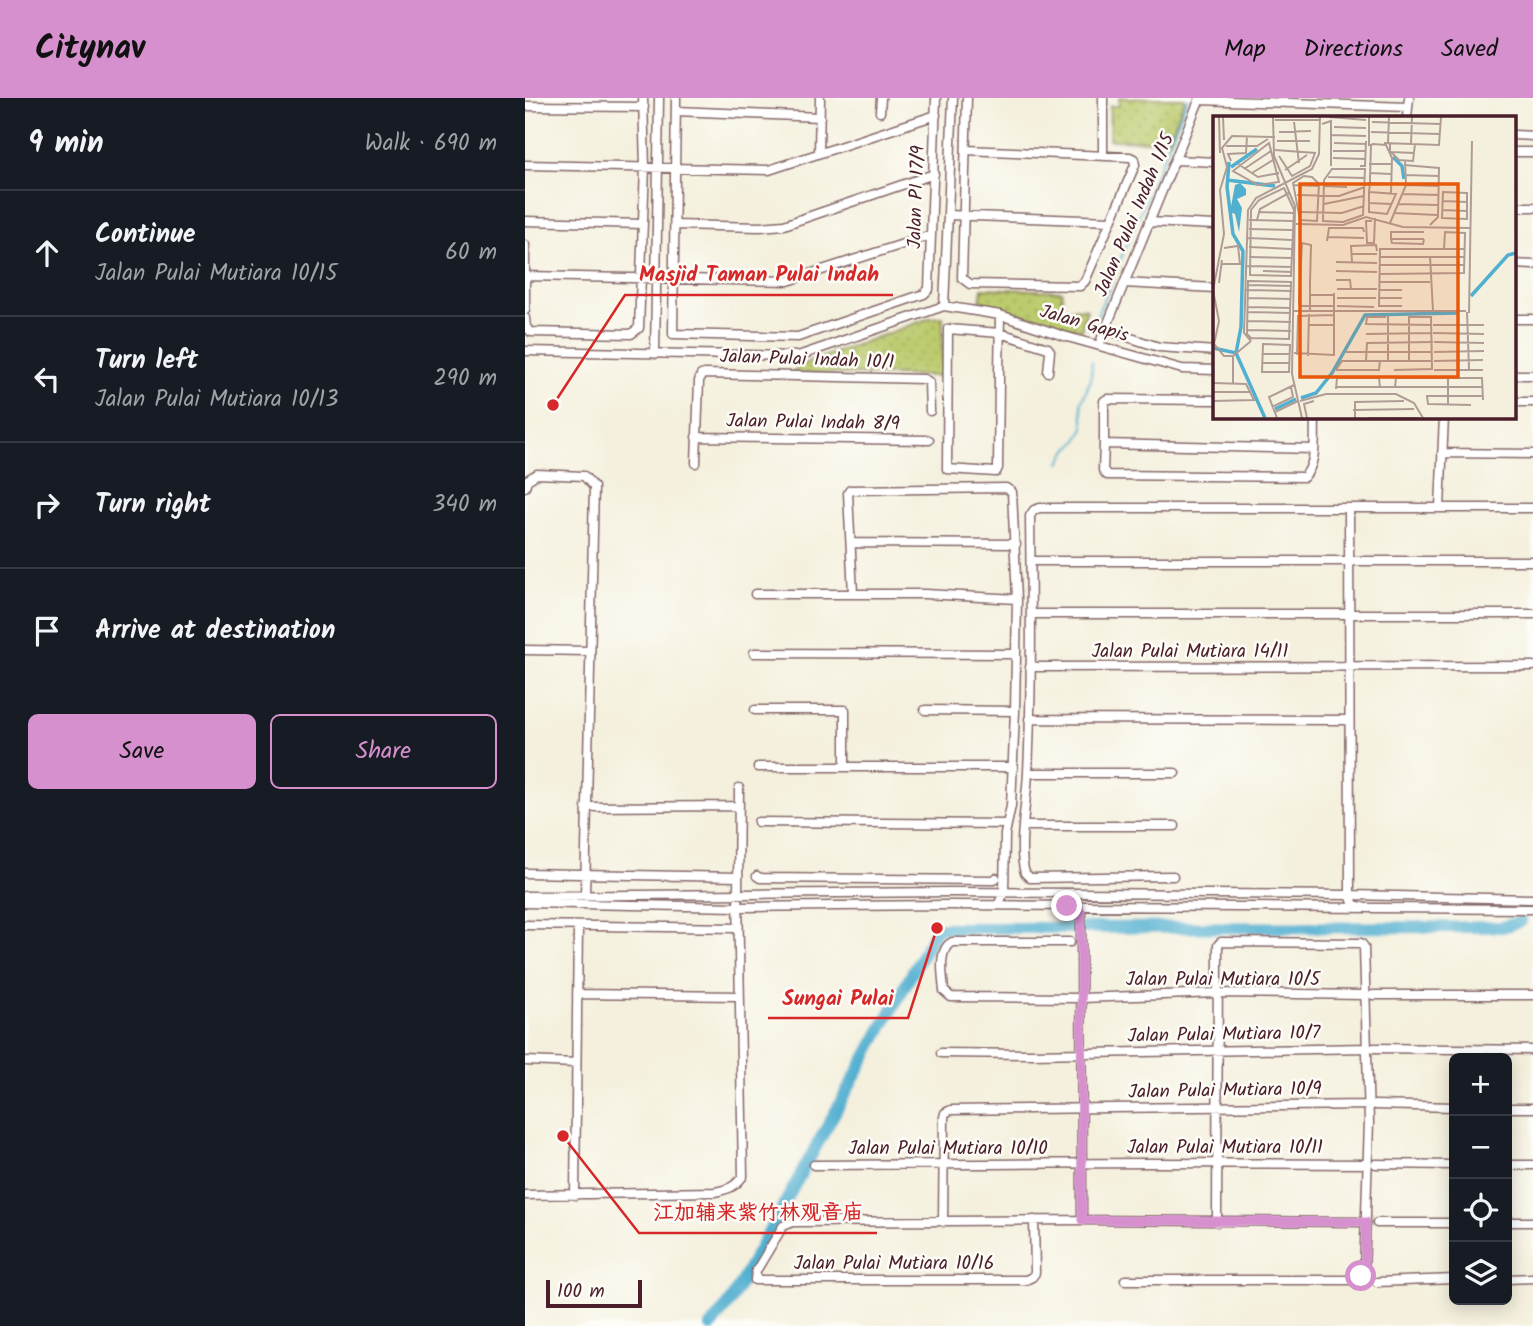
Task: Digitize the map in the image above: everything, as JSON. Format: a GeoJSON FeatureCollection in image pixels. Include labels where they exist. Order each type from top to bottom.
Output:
{"type":"FeatureCollection","features":[{"type":"Feature","properties":{"kind":"street"},"geometry":{"type":"LineString","coordinates":[[655,354],[659,98]]}},
{"type":"Feature","properties":{"kind":"street"},"geometry":{"type":"LineString","coordinates":[[673,280],[675,98]]}},
{"type":"Feature","properties":{"kind":"street"},"geometry":{"type":"LineString","coordinates":[[819,153],[820,98]]}},
{"type":"Feature","properties":{"kind":"street"},"geometry":{"type":"LineString","coordinates":[[880,112],[881,98]]}},
{"type":"Feature","properties":{"kind":"street","name":"Jalan PI 17/9"},"geometry":{"type":"LineString","coordinates":[[673,280],[671,328],[676,335],[798,337],[924,294],[930,285],[936,98]]}},
{"type":"Feature","properties":{"kind":"street"},"geometry":{"type":"LineString","coordinates":[[944,306],[953,98]]}},
{"type":"Feature","properties":{"kind":"street"},"geometry":{"type":"LineString","coordinates":[[966,150],[1134,159],[1135,165],[1085,281],[1080,286],[970,284],[962,278],[966,150],[968,98]]}},
{"type":"Feature","properties":{"kind":"street"},"geometry":{"type":"LineString","coordinates":[[1103,156],[1104,98]]}},
{"type":"Feature","properties":{"kind":"street"},"geometry":{"type":"LineString","coordinates":[[1200,99],[1408,102]]}},
{"type":"Feature","properties":{"kind":"street","name":"Jalan Pulai Indah 1/15"},"geometry":{"type":"LineString","coordinates":[[1099,345],[1200,99]]}},
{"type":"Feature","properties":{"kind":"street"},"geometry":{"type":"LineString","coordinates":[[525,106],[643,103],[645,167],[640,325],[636,332],[531,332],[526,327],[525,318]]}},
{"type":"Feature","properties":{"kind":"street"},"geometry":{"type":"LineString","coordinates":[[675,111],[820,117]]}},
{"type":"Feature","properties":{"kind":"street"},"geometry":{"type":"LineString","coordinates":[[525,165],[769,170],[936,116]]}},
{"type":"Feature","properties":{"kind":"street"},"geometry":{"type":"LineString","coordinates":[[1515,135],[1533,136]]}},
{"type":"Feature","properties":{"kind":"street"},"geometry":{"type":"LineString","coordinates":[[1515,152],[1533,152]]}},
{"type":"Feature","properties":{"kind":"street"},"geometry":{"type":"LineString","coordinates":[[1176,160],[1213,162]]}},
{"type":"Feature","properties":{"kind":"street"},"geometry":{"type":"LineString","coordinates":[[675,225],[784,225],[934,174]]}},
{"type":"Feature","properties":{"kind":"street"},"geometry":{"type":"LineString","coordinates":[[1515,207],[1533,207]]}},
{"type":"Feature","properties":{"kind":"street"},"geometry":{"type":"LineString","coordinates":[[948,215],[1110,221]]}},
{"type":"Feature","properties":{"kind":"street"},"geometry":{"type":"LineString","coordinates":[[525,221],[643,223]]}},
{"type":"Feature","properties":{"kind":"street"},"geometry":{"type":"LineString","coordinates":[[1149,222],[1213,225]]}},
{"type":"Feature","properties":{"kind":"street"},"geometry":{"type":"LineString","coordinates":[[526,276],[788,281],[931,234]]}},
{"type":"Feature","properties":{"kind":"street"},"geometry":{"type":"LineString","coordinates":[[525,244],[525,310]]}},
{"type":"Feature","properties":{"kind":"street"},"geometry":{"type":"LineString","coordinates":[[1515,264],[1533,265]]}},
{"type":"Feature","properties":{"kind":"street"},"geometry":{"type":"LineString","coordinates":[[1124,283],[1213,288]]}},
{"type":"Feature","properties":{"kind":"street","name":"Jalan Gapis"},"geometry":{"type":"LineString","coordinates":[[944,306],[1000,315],[1182,369],[1213,370]]}},
{"type":"Feature","properties":{"kind":"street","name":"Jalan Pulai Indah 10/1"},"geometry":{"type":"LineString","coordinates":[[525,351],[798,356],[944,306]]}},
{"type":"Feature","properties":{"kind":"street"},"geometry":{"type":"LineString","coordinates":[[1000,315],[1000,333],[998,468],[996,472],[947,469],[946,332],[951,328],[1000,333],[1049,349],[1048,372]]}},
{"type":"Feature","properties":{"kind":"street"},"geometry":{"type":"LineString","coordinates":[[1515,319],[1533,319]]}},
{"type":"Feature","properties":{"kind":"street"},"geometry":{"type":"LineString","coordinates":[[1106,330],[1159,347],[1213,351]]}},
{"type":"Feature","properties":{"kind":"street"},"geometry":{"type":"LineString","coordinates":[[759,375],[760,356]]}},
{"type":"Feature","properties":{"kind":"street","name":"Jalan Pulai Indah 10/1"},"geometry":{"type":"LineString","coordinates":[[697,463],[701,375],[710,373],[924,379],[930,386],[930,411]]}},
{"type":"Feature","properties":{"kind":"street"},"geometry":{"type":"LineString","coordinates":[[1515,375],[1533,375]]}},
{"type":"Feature","properties":{"kind":"street"},"geometry":{"type":"LineString","coordinates":[[1213,400],[1110,398],[1104,401],[1103,470],[1107,475],[1304,477],[1310,472],[1315,418]]}},
{"type":"Feature","properties":{"kind":"street"},"geometry":{"type":"LineString","coordinates":[[1515,402],[1533,402]]}},
{"type":"Feature","properties":{"kind":"street"},"geometry":{"type":"LineString","coordinates":[[1440,508],[1444,418]]}},
{"type":"Feature","properties":{"kind":"street","name":"Jalan Pulai Indah 8/9"},"geometry":{"type":"LineString","coordinates":[[697,437],[929,440]]}},
{"type":"Feature","properties":{"kind":"street"},"geometry":{"type":"LineString","coordinates":[[1105,444],[1314,449]]}},
{"type":"Feature","properties":{"kind":"street"},"geometry":{"type":"LineString","coordinates":[[1443,453],[1533,454]]}},
{"type":"Feature","properties":{"kind":"street"},"geometry":{"type":"LineString","coordinates":[[525,487],[527,480],[537,474],[585,476],[594,486],[585,896]]}},
{"type":"Feature","properties":{"kind":"street"},"geometry":{"type":"LineString","coordinates":[[853,594],[848,493],[851,489],[1006,488],[1014,495],[1017,599],[1013,767],[1011,806],[1005,834],[1006,875],[1004,893],[998,905]]}},
{"type":"Feature","properties":{"kind":"street"},"geometry":{"type":"LineString","coordinates":[[1173,876],[1026,877],[1023,868],[1032,614],[1030,516],[1034,510],[1533,508]]}},
{"type":"Feature","properties":{"kind":"street"},"geometry":{"type":"LineString","coordinates":[[1349,509],[1350,895],[1354,905],[1375,909]]}},
{"type":"Feature","properties":{"kind":"street"},"geometry":{"type":"LineString","coordinates":[[852,543],[1016,544]]}},
{"type":"Feature","properties":{"kind":"street"},"geometry":{"type":"LineString","coordinates":[[1031,561],[1533,561]]}},
{"type":"Feature","properties":{"kind":"street"},"geometry":{"type":"LineString","coordinates":[[755,594],[925,594],[1017,599]]}},
{"type":"Feature","properties":{"kind":"street"},"geometry":{"type":"LineString","coordinates":[[1032,614],[1533,614]]}},
{"type":"Feature","properties":{"kind":"street"},"geometry":{"type":"LineString","coordinates":[[525,650],[589,651]]}},
{"type":"Feature","properties":{"kind":"street"},"geometry":{"type":"LineString","coordinates":[[754,653],[1016,654]]}},
{"type":"Feature","properties":{"kind":"street","name":"Jalan Pulai Mutiara 14/11"},"geometry":{"type":"LineString","coordinates":[[1030,667],[1533,666]]}},
{"type":"Feature","properties":{"kind":"street"},"geometry":{"type":"LineString","coordinates":[[755,710],[845,710],[845,767]]}},
{"type":"Feature","properties":{"kind":"street"},"geometry":{"type":"LineString","coordinates":[[925,710],[1015,711]]}},
{"type":"Feature","properties":{"kind":"street"},"geometry":{"type":"LineString","coordinates":[[1029,719],[1349,720]]}},
{"type":"Feature","properties":{"kind":"street"},"geometry":{"type":"LineString","coordinates":[[758,767],[1013,767]]}},
{"type":"Feature","properties":{"kind":"street"},"geometry":{"type":"LineString","coordinates":[[1028,773],[1175,773]]}},
{"type":"Feature","properties":{"kind":"street"},"geometry":{"type":"LineString","coordinates":[[525,1195],[716,1192],[730,1189],[743,1175],[738,928],[739,789]]}},
{"type":"Feature","properties":{"kind":"street"},"geometry":{"type":"LineString","coordinates":[[586,807],[739,806]]}},
{"type":"Feature","properties":{"kind":"street"},"geometry":{"type":"LineString","coordinates":[[758,822],[1007,824]]}},
{"type":"Feature","properties":{"kind":"street"},"geometry":{"type":"LineString","coordinates":[[1024,826],[1175,826]]}},
{"type":"Feature","properties":{"kind":"street"},"geometry":{"type":"LineString","coordinates":[[525,873],[738,877]]}},
{"type":"Feature","properties":{"kind":"street"},"geometry":{"type":"LineString","coordinates":[[986,893],[999,885],[1006,875]]}},
{"type":"Feature","properties":{"kind":"street"},"geometry":{"type":"LineString","coordinates":[[1006,875],[1020,893]]}},
{"type":"Feature","properties":{"kind":"street"},"geometry":{"type":"LineString","coordinates":[[757,876],[980,880],[996,878]]}},
{"type":"Feature","properties":{"kind":"street"},"geometry":{"type":"LineString","coordinates":[[525,896],[1020,893],[1533,899]]}},
{"type":"Feature","properties":{"kind":"street"},"geometry":{"type":"LineString","coordinates":[[1071,894],[1080,910],[1082,1220]]}},
{"type":"Feature","properties":{"kind":"street"},"geometry":{"type":"LineString","coordinates":[[525,903],[738,907],[998,905],[1080,910],[1533,909]]}},
{"type":"Feature","properties":{"kind":"street"},"geometry":{"type":"LineString","coordinates":[[525,925],[738,928]]}},
{"type":"Feature","properties":{"kind":"street"},"geometry":{"type":"LineString","coordinates":[[575,1195],[578,926]]}},
{"type":"Feature","properties":{"kind":"street","name":"Jalan Pulai Mutiara 10/5"},"geometry":{"type":"LineString","coordinates":[[1070,942],[952,942],[943,951],[944,991],[951,997],[1081,998],[1217,993],[1533,995]]}},
{"type":"Feature","properties":{"kind":"street"},"geometry":{"type":"LineString","coordinates":[[1125,1280],[1357,1279],[1364,1274],[1372,1164],[1372,1105],[1369,995],[1364,947],[1361,943],[1221,942],[1218,945],[1217,1222]]}},
{"type":"Feature","properties":{"kind":"street"},"geometry":{"type":"LineString","coordinates":[[577,994],[739,996]]}},
{"type":"Feature","properties":{"kind":"street","name":"Jalan Pulai Mutiara 10/7"},"geometry":{"type":"LineString","coordinates":[[941,1053],[1081,1054],[1370,1048],[1533,1050]]}},
{"type":"Feature","properties":{"kind":"street"},"geometry":{"type":"LineString","coordinates":[[525,1061],[576,1063]]}},
{"type":"Feature","properties":{"kind":"street","name":"Jalan Pulai Mutiara 10/9"},"geometry":{"type":"LineString","coordinates":[[944,1165],[944,1117],[951,1110],[1372,1105],[1449,1107]]}},
{"type":"Feature","properties":{"kind":"street"},"geometry":{"type":"LineString","coordinates":[[1512,1108],[1533,1108]]}},
{"type":"Feature","properties":{"kind":"street","name":"Jalan Pulai Mutiara 10/10"},"geometry":{"type":"LineString","coordinates":[[814,1165],[1082,1165]]}},
{"type":"Feature","properties":{"kind":"street"},"geometry":{"type":"LineString","coordinates":[[944,1165],[943,1222],[1366,1222]]}},
{"type":"Feature","properties":{"kind":"street","name":"Jalan Pulai Mutiara 10/11"},"geometry":{"type":"LineString","coordinates":[[1082,1165],[1449,1165]]}},
{"type":"Feature","properties":{"kind":"street"},"geometry":{"type":"LineString","coordinates":[[1512,1165],[1533,1165]]}},
{"type":"Feature","properties":{"kind":"street","name":"Jalan Pulai Mutiara 10/16"},"geometry":{"type":"LineString","coordinates":[[943,1222],[787,1224],[783,1226],[756,1271],[755,1280],[1026,1280],[1035,1273],[1034,1220]]}},
{"type":"Feature","properties":{"kind":"street"},"geometry":{"type":"LineString","coordinates":[[1512,1222],[1533,1222]]}},
{"type":"Feature","properties":{"kind":"street"},"geometry":{"type":"LineString","coordinates":[[1377,1223],[1449,1223]]}},
{"type":"Feature","properties":{"kind":"street"},"geometry":{"type":"LineString","coordinates":[[1512,1279],[1533,1278]]}},
{"type":"Feature","properties":{"kind":"street"},"geometry":{"type":"LineString","coordinates":[[1377,1282],[1449,1279]]}},
{"type":"Feature","properties":{"kind":"green space"},"geometry":{"type":"Polygon","coordinates":[[[1119,98],[1185,99],[1168,141],[1109,140],[1110,106],[1119,106],[1119,98]]]}},
{"type":"Feature","properties":{"kind":"green space"},"geometry":{"type":"Polygon","coordinates":[[[982,288],[1062,291],[1063,308],[1087,309],[1081,330],[980,305],[982,288]]]}},
{"type":"Feature","properties":{"kind":"green space"},"geometry":{"type":"Polygon","coordinates":[[[943,317],[942,376],[791,373],[801,365],[930,318],[943,317]]]}},
{"type":"Feature","properties":{"kind":"waterway"},"geometry":{"type":"LineString","coordinates":[[1093,329],[1188,98]]}},
{"type":"Feature","properties":{"kind":"waterway"},"geometry":{"type":"LineString","coordinates":[[1060,463],[1069,448],[1077,442],[1084,427],[1081,403],[1091,379],[1092,361]]}},
{"type":"Feature","properties":{"kind":"waterway"},"geometry":{"type":"LineString","coordinates":[[711,1326],[730,1302],[937,928],[1503,927],[1521,921]]}},
{"type":"Feature","properties":{"kind":"place","name":"Masjid Taman Pulai Indah"},"geometry":{"type":"Point","coordinates":[553,405]}},
{"type":"Feature","properties":{"kind":"place","name":"Sungai Pulai"},"geometry":{"type":"Point","coordinates":[937,928]}},
{"type":"Feature","properties":{"kind":"place","name":"江加辅来紫竹林观音庙"},"geometry":{"type":"Point","coordinates":[563,1136]}},
{"type":"Feature","properties":{"kind":"route"},"geometry":{"type":"LineString","coordinates":[[1067,906],[1079,906],[1081,913],[1082,1220],[1366,1222],[1364,1274],[1361,1276]]}}]}
